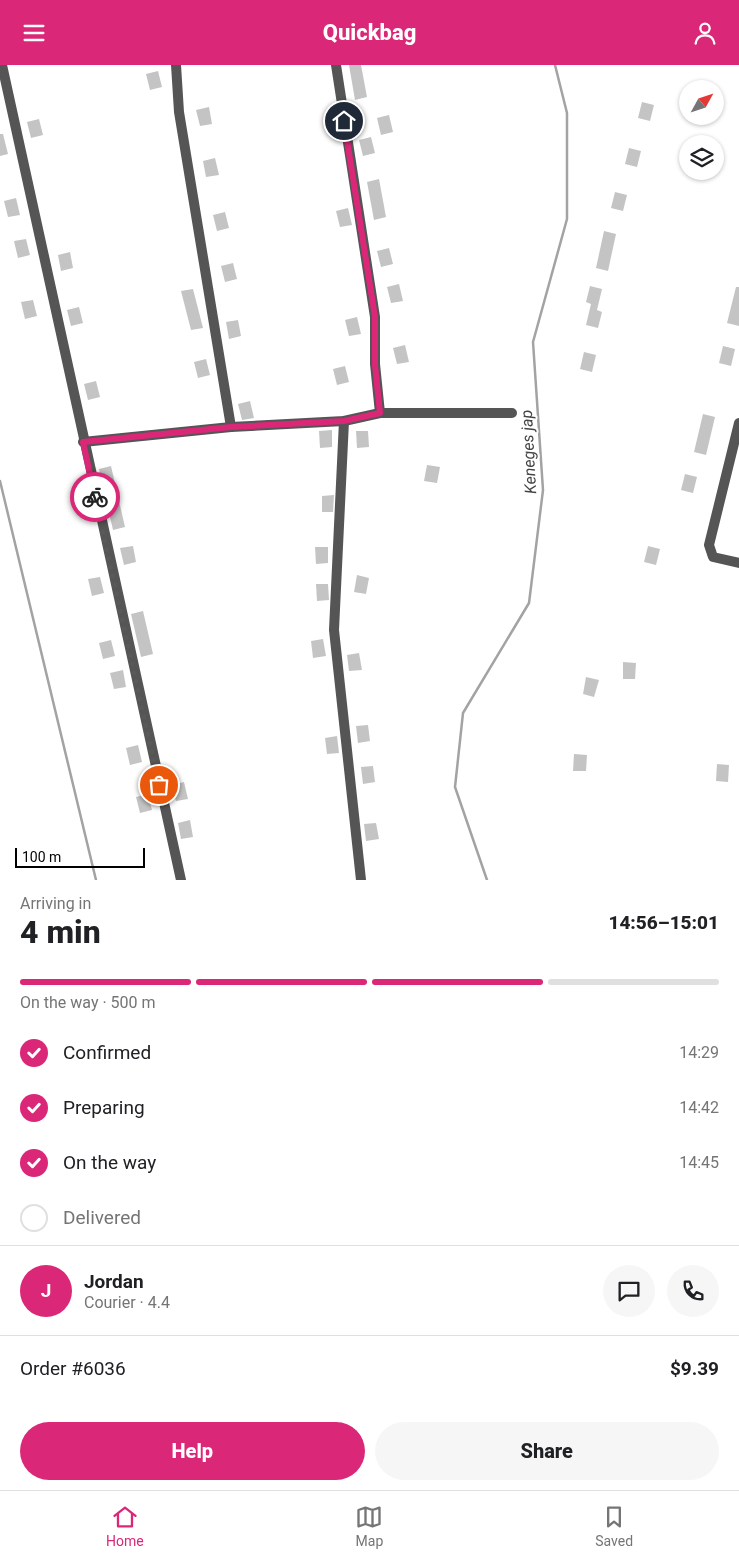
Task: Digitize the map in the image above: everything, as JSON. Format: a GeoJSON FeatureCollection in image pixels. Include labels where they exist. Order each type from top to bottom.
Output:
{"type":"FeatureCollection","features":[{"type":"Feature","properties":{"kind":"street"},"geometry":{"type":"LineString","coordinates":[[2,65],[180,880]]}},
{"type":"Feature","properties":{"kind":"street"},"geometry":{"type":"LineString","coordinates":[[176,65],[179,112],[231,427]]}},
{"type":"Feature","properties":{"kind":"street"},"geometry":{"type":"LineString","coordinates":[[336,65],[375,317],[375,365],[380,413]]}},
{"type":"Feature","properties":{"kind":"street"},"geometry":{"type":"LineString","coordinates":[[83,442],[231,427],[344,421],[380,413],[512,413]]}},
{"type":"Feature","properties":{"kind":"street"},"geometry":{"type":"LineString","coordinates":[[344,421],[334,630],[361,880]]}},
{"type":"Feature","properties":{"kind":"street"},"geometry":{"type":"LineString","coordinates":[[739,423],[709,545],[713,557],[739,563]]}},
{"type":"Feature","properties":{"kind":"building"},"geometry":{"type":"Polygon","coordinates":[[[349,65],[361,65],[367,97],[355,100],[349,65]]]}},
{"type":"Feature","properties":{"kind":"building"},"geometry":{"type":"Polygon","coordinates":[[[158,71],[162,87],[150,90],[146,74],[158,71]]]}},
{"type":"Feature","properties":{"kind":"building"},"geometry":{"type":"Polygon","coordinates":[[[642,102],[654,105],[650,121],[638,118],[642,102]]]}},
{"type":"Feature","properties":{"kind":"building"},"geometry":{"type":"Polygon","coordinates":[[[209,107],[212,124],[200,126],[196,110],[209,107]]]}},
{"type":"Feature","properties":{"kind":"building"},"geometry":{"type":"Polygon","coordinates":[[[389,115],[393,132],[381,135],[377,118],[389,115]]]}},
{"type":"Feature","properties":{"kind":"building"},"geometry":{"type":"Polygon","coordinates":[[[39,119],[43,135],[31,138],[27,122],[39,119]]]}},
{"type":"Feature","properties":{"kind":"building"},"geometry":{"type":"Polygon","coordinates":[[[0,134],[3,134],[8,154],[0,156],[0,134]]]}},
{"type":"Feature","properties":{"kind":"building"},"geometry":{"type":"Polygon","coordinates":[[[371,137],[375,153],[363,156],[359,140],[371,137]]]}},
{"type":"Feature","properties":{"kind":"building"},"geometry":{"type":"Polygon","coordinates":[[[629,148],[641,151],[637,167],[625,164],[629,148]]]}},
{"type":"Feature","properties":{"kind":"building"},"geometry":{"type":"Polygon","coordinates":[[[215,158],[219,175],[206,177],[203,161],[215,158]]]}},
{"type":"Feature","properties":{"kind":"building"},"geometry":{"type":"Polygon","coordinates":[[[379,179],[386,217],[374,220],[367,182],[379,179]]]}},
{"type":"Feature","properties":{"kind":"building"},"geometry":{"type":"Polygon","coordinates":[[[615,192],[627,195],[623,211],[611,208],[615,192]]]}},
{"type":"Feature","properties":{"kind":"building"},"geometry":{"type":"Polygon","coordinates":[[[16,198],[20,215],[8,217],[4,201],[16,198]]]}},
{"type":"Feature","properties":{"kind":"building"},"geometry":{"type":"Polygon","coordinates":[[[348,208],[352,225],[340,227],[336,211],[348,208]]]}},
{"type":"Feature","properties":{"kind":"building"},"geometry":{"type":"Polygon","coordinates":[[[225,212],[229,228],[217,231],[213,215],[225,212]]]}},
{"type":"Feature","properties":{"kind":"building"},"geometry":{"type":"Polygon","coordinates":[[[604,231],[616,234],[608,271],[596,268],[604,231]]]}},
{"type":"Feature","properties":{"kind":"building"},"geometry":{"type":"Polygon","coordinates":[[[26,239],[30,255],[18,258],[14,241],[26,239]]]}},
{"type":"Feature","properties":{"kind":"building"},"geometry":{"type":"Polygon","coordinates":[[[389,248],[393,264],[381,267],[377,251],[389,248]]]}},
{"type":"Feature","properties":{"kind":"building"},"geometry":{"type":"Polygon","coordinates":[[[70,252],[73,268],[61,271],[58,255],[70,252]]]}},
{"type":"Feature","properties":{"kind":"building"},"geometry":{"type":"Polygon","coordinates":[[[233,263],[237,279],[225,282],[221,266],[233,263]]]}},
{"type":"Feature","properties":{"kind":"building"},"geometry":{"type":"Polygon","coordinates":[[[399,284],[403,301],[391,303],[387,287],[399,284]]]}},
{"type":"Feature","properties":{"kind":"building"},"geometry":{"type":"Polygon","coordinates":[[[590,286],[602,289],[597,310],[602,312],[598,328],[586,325],[591,304],[586,302],[590,286]]]}},
{"type":"Feature","properties":{"kind":"building"},"geometry":{"type":"Polygon","coordinates":[[[736,287],[739,287],[739,326],[727,323],[736,287]]]}},
{"type":"Feature","properties":{"kind":"building"},"geometry":{"type":"Polygon","coordinates":[[[193,289],[203,328],[191,330],[181,291],[193,289]]]}},
{"type":"Feature","properties":{"kind":"building"},"geometry":{"type":"Polygon","coordinates":[[[33,300],[37,316],[25,319],[21,302],[33,300]]]}},
{"type":"Feature","properties":{"kind":"building"},"geometry":{"type":"Polygon","coordinates":[[[79,307],[83,323],[71,326],[67,310],[79,307]]]}},
{"type":"Feature","properties":{"kind":"building"},"geometry":{"type":"Polygon","coordinates":[[[357,317],[361,334],[349,336],[345,320],[357,317]]]}},
{"type":"Feature","properties":{"kind":"building"},"geometry":{"type":"Polygon","coordinates":[[[238,320],[241,336],[229,339],[226,322],[238,320]]]}},
{"type":"Feature","properties":{"kind":"building"},"geometry":{"type":"Polygon","coordinates":[[[405,345],[409,362],[397,364],[393,348],[405,345]]]}},
{"type":"Feature","properties":{"kind":"building"},"geometry":{"type":"Polygon","coordinates":[[[723,346],[735,349],[731,366],[719,363],[723,346]]]}},
{"type":"Feature","properties":{"kind":"building"},"geometry":{"type":"Polygon","coordinates":[[[584,352],[596,355],[592,372],[580,369],[584,352]]]}},
{"type":"Feature","properties":{"kind":"building"},"geometry":{"type":"Polygon","coordinates":[[[206,359],[210,375],[198,378],[194,362],[206,359]]]}},
{"type":"Feature","properties":{"kind":"building"},"geometry":{"type":"Polygon","coordinates":[[[345,366],[349,382],[337,385],[333,369],[345,366]]]}},
{"type":"Feature","properties":{"kind":"building"},"geometry":{"type":"Polygon","coordinates":[[[96,381],[100,397],[88,400],[84,384],[96,381]]]}},
{"type":"Feature","properties":{"kind":"building"},"geometry":{"type":"Polygon","coordinates":[[[250,401],[254,418],[242,420],[238,404],[250,401]]]}},
{"type":"Feature","properties":{"kind":"building"},"geometry":{"type":"Polygon","coordinates":[[[703,414],[715,417],[706,455],[694,452],[703,414]]]}},
{"type":"Feature","properties":{"kind":"building"},"geometry":{"type":"Polygon","coordinates":[[[332,430],[332,447],[320,448],[319,431],[332,430]]]}},
{"type":"Feature","properties":{"kind":"building"},"geometry":{"type":"Polygon","coordinates":[[[356,431],[368,431],[369,447],[357,448],[356,431]]]}},
{"type":"Feature","properties":{"kind":"building"},"geometry":{"type":"Polygon","coordinates":[[[427,465],[440,467],[437,483],[424,481],[427,465]]]}},
{"type":"Feature","properties":{"kind":"building"},"geometry":{"type":"Polygon","coordinates":[[[111,466],[125,527],[113,530],[99,469],[111,466]]]}},
{"type":"Feature","properties":{"kind":"building"},"geometry":{"type":"Polygon","coordinates":[[[685,474],[697,477],[693,493],[681,490],[685,474]]]}},
{"type":"Feature","properties":{"kind":"building"},"geometry":{"type":"Polygon","coordinates":[[[334,495],[333,512],[322,512],[322,496],[334,495]]]}},
{"type":"Feature","properties":{"kind":"building"},"geometry":{"type":"Polygon","coordinates":[[[133,546],[136,562],[124,565],[120,548],[133,546]]]}},
{"type":"Feature","properties":{"kind":"building"},"geometry":{"type":"Polygon","coordinates":[[[648,546],[660,549],[656,565],[644,562],[648,546]]]}},
{"type":"Feature","properties":{"kind":"building"},"geometry":{"type":"Polygon","coordinates":[[[315,547],[328,547],[328,563],[316,564],[315,547]]]}},
{"type":"Feature","properties":{"kind":"building"},"geometry":{"type":"Polygon","coordinates":[[[357,575],[369,578],[366,594],[354,592],[357,575]]]}},
{"type":"Feature","properties":{"kind":"building"},"geometry":{"type":"Polygon","coordinates":[[[100,577],[104,593],[92,596],[88,579],[100,577]]]}},
{"type":"Feature","properties":{"kind":"building"},"geometry":{"type":"Polygon","coordinates":[[[316,584],[328,584],[329,600],[317,601],[316,584]]]}},
{"type":"Feature","properties":{"kind":"building"},"geometry":{"type":"Polygon","coordinates":[[[143,611],[153,654],[141,657],[131,614],[143,611]]]}},
{"type":"Feature","properties":{"kind":"building"},"geometry":{"type":"Polygon","coordinates":[[[323,639],[326,656],[313,658],[311,641],[323,639]]]}},
{"type":"Feature","properties":{"kind":"building"},"geometry":{"type":"Polygon","coordinates":[[[111,640],[115,656],[103,659],[99,643],[111,640]]]}},
{"type":"Feature","properties":{"kind":"building"},"geometry":{"type":"Polygon","coordinates":[[[359,653],[362,670],[349,671],[347,655],[359,653]]]}},
{"type":"Feature","properties":{"kind":"building"},"geometry":{"type":"Polygon","coordinates":[[[623,662],[636,663],[635,679],[623,679],[623,662]]]}},
{"type":"Feature","properties":{"kind":"building"},"geometry":{"type":"Polygon","coordinates":[[[123,670],[126,687],[114,689],[110,673],[123,670]]]}},
{"type":"Feature","properties":{"kind":"building"},"geometry":{"type":"Polygon","coordinates":[[[586,677],[599,680],[594,697],[583,694],[586,677]]]}},
{"type":"Feature","properties":{"kind":"building"},"geometry":{"type":"Polygon","coordinates":[[[368,725],[370,741],[358,743],[356,726],[368,725]]]}},
{"type":"Feature","properties":{"kind":"building"},"geometry":{"type":"Polygon","coordinates":[[[337,736],[339,753],[327,754],[325,738],[337,736]]]}},
{"type":"Feature","properties":{"kind":"building"},"geometry":{"type":"Polygon","coordinates":[[[138,745],[142,762],[130,765],[126,748],[138,745]]]}},
{"type":"Feature","properties":{"kind":"building"},"geometry":{"type":"Polygon","coordinates":[[[574,754],[587,755],[586,771],[573,771],[574,754]]]}},
{"type":"Feature","properties":{"kind":"building"},"geometry":{"type":"Polygon","coordinates":[[[717,764],[729,765],[728,782],[716,781],[717,764]]]}},
{"type":"Feature","properties":{"kind":"building"},"geometry":{"type":"Polygon","coordinates":[[[373,766],[375,782],[363,784],[361,767],[373,766]]]}},
{"type":"Feature","properties":{"kind":"building"},"geometry":{"type":"Polygon","coordinates":[[[184,782],[188,799],[176,801],[172,785],[184,782]]]}},
{"type":"Feature","properties":{"kind":"building"},"geometry":{"type":"Polygon","coordinates":[[[148,794],[152,810],[140,813],[136,797],[148,794]]]}},
{"type":"Feature","properties":{"kind":"building"},"geometry":{"type":"Polygon","coordinates":[[[190,820],[193,837],[181,839],[178,823],[190,820]]]}},
{"type":"Feature","properties":{"kind":"building"},"geometry":{"type":"Polygon","coordinates":[[[376,823],[379,839],[366,841],[364,824],[376,823]]]}},
{"type":"Feature","properties":{"kind":"waterway","name":"Keneges jap"},"geometry":{"type":"LineString","coordinates":[[487,880],[455,787],[463,713],[529,603],[543,490],[533,342],[567,219],[567,113],[555,65]]}},
{"type":"Feature","properties":{"kind":"waterway"},"geometry":{"type":"LineString","coordinates":[[0,481],[96,880]]}},
{"type":"Feature","properties":{"kind":"way so far"},"geometry":{"type":"LineString","coordinates":[[95,497],[159,785]]}},
{"type":"Feature","properties":{"kind":"route"},"geometry":{"type":"LineString","coordinates":[[95,497],[83,442],[231,427],[344,421],[380,413],[375,365],[375,317],[344,121]]}}]}
